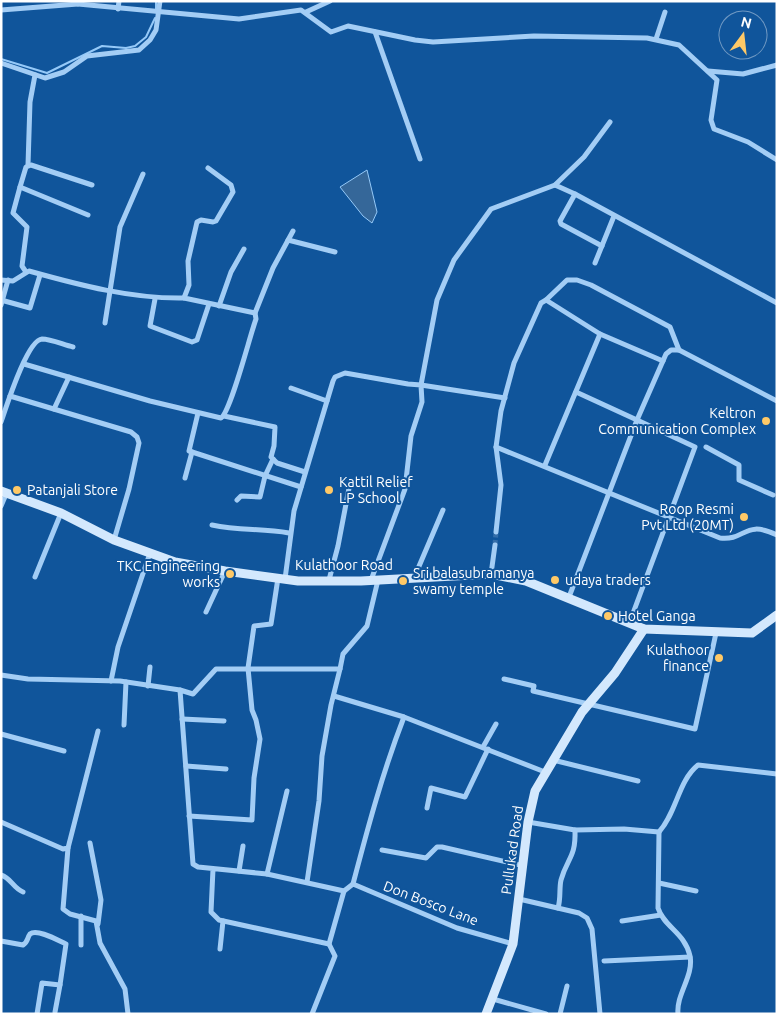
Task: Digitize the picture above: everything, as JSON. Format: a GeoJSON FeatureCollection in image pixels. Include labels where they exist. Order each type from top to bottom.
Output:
{"type":"FeatureCollection","features":[{"type":"Feature","properties":{"kind":"main road","name":"Kulathoor Road"},"geometry":{"type":"LineString","coordinates":[[4,491],[61,513],[114,540],[150,554],[175,562],[225,571],[281,578],[329,580],[375,580],[491,574],[526,581],[644,629],[752,633],[774,616]]}},
{"type":"Feature","properties":{"kind":"main road","name":"Pullukad Road"},"geometry":{"type":"LineString","coordinates":[[486,1014],[513,944],[528,822],[536,791],[552,760],[588,705],[615,673],[644,629]]}},
{"type":"Feature","properties":{"kind":"street"},"geometry":{"type":"LineString","coordinates":[[118,9],[119,1]]}},
{"type":"Feature","properties":{"kind":"street"},"geometry":{"type":"LineString","coordinates":[[1,63],[35,75],[52,76],[87,56],[99,53],[139,50],[150,40],[158,24],[160,1]]}},
{"type":"Feature","properties":{"kind":"street"},"geometry":{"type":"LineString","coordinates":[[306,12],[330,1]]}},
{"type":"Feature","properties":{"kind":"street"},"geometry":{"type":"LineString","coordinates":[[1,10],[78,3],[118,9],[239,19],[301,10],[331,32],[348,26],[433,42],[534,36],[656,39],[679,45],[717,80],[711,120],[714,129],[748,142],[777,160]]}},
{"type":"Feature","properties":{"kind":"street"},"geometry":{"type":"LineString","coordinates":[[656,39],[665,12]]}},
{"type":"Feature","properties":{"kind":"street"},"geometry":{"type":"LineString","coordinates":[[374,32],[420,159]]}},
{"type":"Feature","properties":{"kind":"street"},"geometry":{"type":"LineString","coordinates":[[708,71],[743,74],[777,65]]}},
{"type":"Feature","properties":{"kind":"street"},"geometry":{"type":"LineString","coordinates":[[35,75],[30,102],[28,165],[13,212],[27,227],[22,266],[26,272],[155,299],[184,298],[255,313]]}},
{"type":"Feature","properties":{"kind":"street"},"geometry":{"type":"LineString","coordinates":[[307,882],[322,756],[343,654],[367,626],[375,580],[405,489],[411,436],[422,402],[421,385],[437,300],[454,260],[491,209],[555,186],[584,157],[610,122]]}},
{"type":"Feature","properties":{"kind":"street"},"geometry":{"type":"LineString","coordinates":[[28,165],[34,165],[92,185]]}},
{"type":"Feature","properties":{"kind":"street"},"geometry":{"type":"LineString","coordinates":[[184,298],[189,285],[188,261],[197,222],[201,220],[213,222],[216,220],[233,192],[231,185],[208,168]]}},
{"type":"Feature","properties":{"kind":"street"},"geometry":{"type":"LineString","coordinates":[[105,324],[120,227],[143,174]]}},
{"type":"Feature","properties":{"kind":"street"},"geometry":{"type":"LineString","coordinates":[[555,186],[575,194],[777,303]]}},
{"type":"Feature","properties":{"kind":"street"},"geometry":{"type":"LineString","coordinates":[[20,187],[88,215]]}},
{"type":"Feature","properties":{"kind":"street"},"geometry":{"type":"LineString","coordinates":[[575,194],[560,224],[602,246]]}},
{"type":"Feature","properties":{"kind":"street"},"geometry":{"type":"LineString","coordinates":[[595,263],[614,216]]}},
{"type":"Feature","properties":{"kind":"street"},"geometry":{"type":"LineString","coordinates":[[224,416],[256,319],[255,313],[273,268],[293,231]]}},
{"type":"Feature","properties":{"kind":"street"},"geometry":{"type":"LineString","coordinates":[[288,240],[335,252]]}},
{"type":"Feature","properties":{"kind":"street"},"geometry":{"type":"LineString","coordinates":[[219,306],[231,272],[244,249]]}},
{"type":"Feature","properties":{"kind":"street"},"geometry":{"type":"LineString","coordinates":[[1,280],[17,279],[26,272]]}},
{"type":"Feature","properties":{"kind":"street"},"geometry":{"type":"LineString","coordinates":[[8,280],[2,301],[30,308],[40,275]]}},
{"type":"Feature","properties":{"kind":"street"},"geometry":{"type":"LineString","coordinates":[[496,532],[501,485],[496,446],[505,398],[514,363],[541,303],[567,280],[577,280],[670,327],[679,350]]}},
{"type":"Feature","properties":{"kind":"street"},"geometry":{"type":"LineString","coordinates":[[155,299],[149,324],[151,328],[192,342],[197,340],[209,304]]}},
{"type":"Feature","properties":{"kind":"street"},"geometry":{"type":"LineString","coordinates":[[546,300],[600,334],[663,361]]}},
{"type":"Feature","properties":{"kind":"street"},"geometry":{"type":"LineString","coordinates":[[545,465],[600,334]]}},
{"type":"Feature","properties":{"kind":"street"},"geometry":{"type":"LineString","coordinates":[[1,422],[24,364],[38,340],[42,339],[72,347]]}},
{"type":"Feature","properties":{"kind":"street"},"geometry":{"type":"LineString","coordinates":[[568,597],[637,420],[663,361],[671,350],[679,350],[777,402]]}},
{"type":"Feature","properties":{"kind":"street"},"geometry":{"type":"LineString","coordinates":[[24,364],[198,413],[216,417],[224,416],[275,427],[274,446],[271,457],[277,463],[306,472]]}},
{"type":"Feature","properties":{"kind":"street"},"geometry":{"type":"LineString","coordinates":[[189,816],[252,820],[254,778],[260,739],[252,710],[248,668],[254,626],[271,624],[289,533],[333,381],[336,377],[345,373],[505,398]]}},
{"type":"Feature","properties":{"kind":"street"},"geometry":{"type":"LineString","coordinates":[[54,409],[69,377]]}},
{"type":"Feature","properties":{"kind":"street"},"geometry":{"type":"LineString","coordinates":[[291,388],[327,401]]}},
{"type":"Feature","properties":{"kind":"street"},"geometry":{"type":"LineString","coordinates":[[576,392],[695,447],[629,624]]}},
{"type":"Feature","properties":{"kind":"street"},"geometry":{"type":"LineString","coordinates":[[10,396],[131,432],[137,437],[139,444],[129,489],[114,540]]}},
{"type":"Feature","properties":{"kind":"street"},"geometry":{"type":"LineString","coordinates":[[198,413],[189,451],[302,487]]}},
{"type":"Feature","properties":{"kind":"street"},"geometry":{"type":"LineString","coordinates":[[496,446],[720,538],[726,538],[756,528],[777,535]]}},
{"type":"Feature","properties":{"kind":"street"},"geometry":{"type":"LineString","coordinates":[[706,447],[738,465],[739,480],[773,495]]}},
{"type":"Feature","properties":{"kind":"street"},"geometry":{"type":"LineString","coordinates":[[185,478],[192,452]]}},
{"type":"Feature","properties":{"kind":"street"},"geometry":{"type":"LineString","coordinates":[[237,500],[241,496],[260,497],[265,476],[273,459]]}},
{"type":"Feature","properties":{"kind":"street"},"geometry":{"type":"LineString","coordinates":[[329,580],[350,483]]}},
{"type":"Feature","properties":{"kind":"street"},"geometry":{"type":"LineString","coordinates":[[1,506],[4,491]]}},
{"type":"Feature","properties":{"kind":"street"},"geometry":{"type":"LineString","coordinates":[[414,578],[442,510]]}},
{"type":"Feature","properties":{"kind":"street"},"geometry":{"type":"LineString","coordinates":[[35,577],[61,513]]}},
{"type":"Feature","properties":{"kind":"street"},"geometry":{"type":"LineString","coordinates":[[212,525],[240,530],[257,528],[289,533]]}},
{"type":"Feature","properties":{"kind":"street"},"geometry":{"type":"LineString","coordinates":[[491,574],[495,545]]}},
{"type":"Feature","properties":{"kind":"street"},"geometry":{"type":"LineString","coordinates":[[110,680],[118,647],[150,554]]}},
{"type":"Feature","properties":{"kind":"street"},"geometry":{"type":"LineString","coordinates":[[206,612],[225,571]]}},
{"type":"Feature","properties":{"kind":"street"},"geometry":{"type":"LineString","coordinates":[[774,616],[777,626]]}},
{"type":"Feature","properties":{"kind":"street"},"geometry":{"type":"LineString","coordinates":[[504,679],[534,686],[533,691],[695,729],[716,633]]}},
{"type":"Feature","properties":{"kind":"street"},"geometry":{"type":"LineString","coordinates":[[148,686],[150,667]]}},
{"type":"Feature","properties":{"kind":"street"},"geometry":{"type":"LineString","coordinates":[[1,675],[28,679],[110,680],[180,690],[193,694],[216,669],[340,669]]}},
{"type":"Feature","properties":{"kind":"street"},"geometry":{"type":"LineString","coordinates":[[124,726],[126,682]]}},
{"type":"Feature","properties":{"kind":"street"},"geometry":{"type":"LineString","coordinates":[[180,690],[192,864],[198,867],[267,874],[344,891]]}},
{"type":"Feature","properties":{"kind":"street"},"geometry":{"type":"LineString","coordinates":[[334,696],[404,716],[435,730],[545,772]]}},
{"type":"Feature","properties":{"kind":"street"},"geometry":{"type":"LineString","coordinates":[[312,1014],[335,956],[329,944],[344,891],[353,884],[365,834],[374,812],[384,770],[404,716]]}},
{"type":"Feature","properties":{"kind":"street"},"geometry":{"type":"LineString","coordinates":[[182,719],[224,720]]}},
{"type":"Feature","properties":{"kind":"street"},"geometry":{"type":"LineString","coordinates":[[427,808],[431,788],[465,797],[496,724]]}},
{"type":"Feature","properties":{"kind":"street"},"geometry":{"type":"LineString","coordinates":[[98,730],[92,762],[68,848],[63,909],[66,912],[93,919],[98,924]]}},
{"type":"Feature","properties":{"kind":"street"},"geometry":{"type":"LineString","coordinates":[[1,734],[64,751]]}},
{"type":"Feature","properties":{"kind":"street"},"geometry":{"type":"LineString","coordinates":[[552,760],[638,782]]}},
{"type":"Feature","properties":{"kind":"street"},"geometry":{"type":"LineString","coordinates":[[678,1014],[678,1006],[691,966],[685,940],[661,915],[658,908],[659,832],[666,823],[689,772],[698,765],[777,774]]}},
{"type":"Feature","properties":{"kind":"street"},"geometry":{"type":"LineString","coordinates":[[186,766],[226,769]]}},
{"type":"Feature","properties":{"kind":"street"},"geometry":{"type":"LineString","coordinates":[[267,874],[286,791]]}},
{"type":"Feature","properties":{"kind":"street"},"geometry":{"type":"LineString","coordinates":[[1,822],[63,850],[68,848]]}},
{"type":"Feature","properties":{"kind":"street"},"geometry":{"type":"LineString","coordinates":[[528,822],[575,830],[624,829],[659,832]]}},
{"type":"Feature","properties":{"kind":"street"},"geometry":{"type":"LineString","coordinates":[[558,908],[562,895],[561,880],[576,846],[575,830]]}},
{"type":"Feature","properties":{"kind":"street"},"geometry":{"type":"LineString","coordinates":[[90,843],[100,900],[98,924],[100,943],[125,990],[128,1014]]}},
{"type":"Feature","properties":{"kind":"street"},"geometry":{"type":"LineString","coordinates":[[239,872],[243,846]]}},
{"type":"Feature","properties":{"kind":"street"},"geometry":{"type":"LineString","coordinates":[[382,850],[426,858],[437,847],[442,847],[524,866]]}},
{"type":"Feature","properties":{"kind":"street"},"geometry":{"type":"LineString","coordinates":[[213,869],[213,916],[223,921],[329,944]]}},
{"type":"Feature","properties":{"kind":"street"},"geometry":{"type":"LineString","coordinates":[[1,875],[8,879],[15,889],[23,892]]}},
{"type":"Feature","properties":{"kind":"street"},"geometry":{"type":"LineString","coordinates":[[659,883],[696,892]]}},
{"type":"Feature","properties":{"kind":"street","name":"Don Bosco Lane"},"geometry":{"type":"LineString","coordinates":[[353,884],[457,928],[513,944]]}},
{"type":"Feature","properties":{"kind":"street"},"geometry":{"type":"LineString","coordinates":[[519,899],[584,915],[591,926],[600,995],[600,1014]]}},
{"type":"Feature","properties":{"kind":"street"},"geometry":{"type":"LineString","coordinates":[[622,921],[661,915]]}},
{"type":"Feature","properties":{"kind":"street"},"geometry":{"type":"LineString","coordinates":[[81,916],[82,945]]}},
{"type":"Feature","properties":{"kind":"street"},"geometry":{"type":"LineString","coordinates":[[220,949],[223,921]]}},
{"type":"Feature","properties":{"kind":"street"},"geometry":{"type":"LineString","coordinates":[[1,941],[23,945],[30,934],[34,932],[51,936],[66,944],[55,1012]]}},
{"type":"Feature","properties":{"kind":"street"},"geometry":{"type":"LineString","coordinates":[[604,961],[690,957]]}},
{"type":"Feature","properties":{"kind":"street"},"geometry":{"type":"LineString","coordinates":[[37,1014],[42,983],[60,985]]}},
{"type":"Feature","properties":{"kind":"street"},"geometry":{"type":"LineString","coordinates":[[560,1014],[567,986]]}},
{"type":"Feature","properties":{"kind":"street"},"geometry":{"type":"LineString","coordinates":[[493,1000],[546,1014]]}},
{"type":"Feature","properties":{"kind":"water"},"geometry":{"type":"Polygon","coordinates":[[[367,170],[377,212],[372,223],[363,216],[340,187],[367,170]]]}},
{"type":"Feature","properties":{"kind":"waterway"},"geometry":{"type":"LineString","coordinates":[[156,1],[156,11]]}},
{"type":"Feature","properties":{"kind":"waterway"},"geometry":{"type":"LineString","coordinates":[[1,59],[47,73],[102,46],[126,48],[135,46],[146,37],[155,18]]}},
{"type":"Feature","properties":{"kind":"tunnel"},"geometry":{"type":"LineString","coordinates":[[495,545],[496,532]]}},
{"type":"Feature","properties":{"kind":"place","name":"Keltron Communication Complex"},"geometry":{"type":"Point","coordinates":[766,421]}},
{"type":"Feature","properties":{"kind":"place","name":"Patanjali Store"},"geometry":{"type":"Point","coordinates":[17,490]}},
{"type":"Feature","properties":{"kind":"place","name":"Kattil Relief LP School"},"geometry":{"type":"Point","coordinates":[329,490]}},
{"type":"Feature","properties":{"kind":"place","name":"Roop Resmi Pvt Ltd (20MT)"},"geometry":{"type":"Point","coordinates":[744,517]}},
{"type":"Feature","properties":{"kind":"place","name":"TKC Engineering works"},"geometry":{"type":"Point","coordinates":[230,574]}},
{"type":"Feature","properties":{"kind":"place","name":"udaya traders"},"geometry":{"type":"Point","coordinates":[555,580]}},
{"type":"Feature","properties":{"kind":"place","name":"Sri balasubramanya swamy temple"},"geometry":{"type":"Point","coordinates":[403,581]}},
{"type":"Feature","properties":{"kind":"place","name":"Hotel Ganga"},"geometry":{"type":"Point","coordinates":[608,616]}},
{"type":"Feature","properties":{"kind":"place","name":"Kulathoor finance"},"geometry":{"type":"Point","coordinates":[719,658]}}]}
